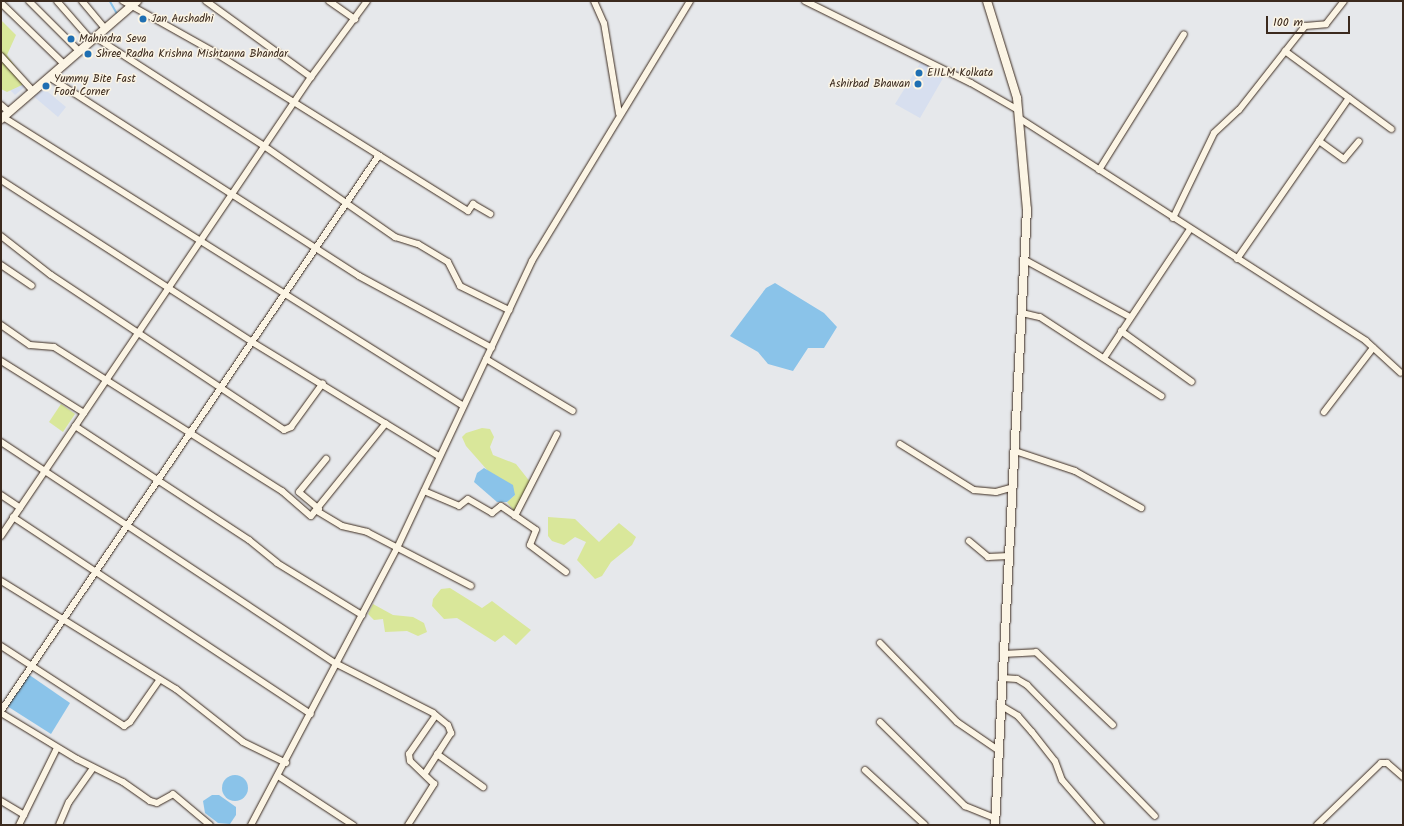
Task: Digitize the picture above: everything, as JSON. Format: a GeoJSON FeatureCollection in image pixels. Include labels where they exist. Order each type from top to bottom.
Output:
{"type":"FeatureCollection","features":[{"type":"Feature","properties":{"kind":"street"},"geometry":{"type":"LineString","coordinates":[[29,1],[76,49]]}},
{"type":"Feature","properties":{"kind":"street"},"geometry":{"type":"LineString","coordinates":[[57,1],[91,37],[103,43],[264,146],[401,240],[418,244],[448,262],[454,278],[463,288],[509,310]]}},
{"type":"Feature","properties":{"kind":"street"},"geometry":{"type":"LineString","coordinates":[[82,1],[103,26]]}},
{"type":"Feature","properties":{"kind":"street"},"geometry":{"type":"LineString","coordinates":[[137,1],[129,6],[112,22],[103,26],[62,62],[49,77],[30,89],[4,112],[11,122],[283,295],[462,404]]}},
{"type":"Feature","properties":{"kind":"street"},"geometry":{"type":"LineString","coordinates":[[206,1],[311,77]]}},
{"type":"Feature","properties":{"kind":"street"},"geometry":{"type":"LineString","coordinates":[[328,1],[354,19]]}},
{"type":"Feature","properties":{"kind":"street"},"geometry":{"type":"LineString","coordinates":[[1,536],[3,528],[14,517],[311,77],[367,1]]}},
{"type":"Feature","properties":{"kind":"street"},"geometry":{"type":"LineString","coordinates":[[594,1],[604,23],[619,114]]}},
{"type":"Feature","properties":{"kind":"street"},"geometry":{"type":"LineString","coordinates":[[251,825],[312,714],[397,548],[462,404],[492,348],[532,261],[619,114],[690,1]]}},
{"type":"Feature","properties":{"kind":"street"},"geometry":{"type":"LineString","coordinates":[[804,1],[971,83],[1019,114],[1098,170],[1373,348],[1402,373]]}},
{"type":"Feature","properties":{"kind":"street"},"geometry":{"type":"LineString","coordinates":[[880,722],[965,806],[995,822],[1027,209],[1019,114],[987,1]]}},
{"type":"Feature","properties":{"kind":"street"},"geometry":{"type":"LineString","coordinates":[[1173,218],[1212,137],[1239,110],[1305,26],[1326,24],[1344,1]]}},
{"type":"Feature","properties":{"kind":"street"},"geometry":{"type":"LineString","coordinates":[[1,3],[62,62]]}},
{"type":"Feature","properties":{"kind":"street"},"geometry":{"type":"LineString","coordinates":[[129,6],[294,102],[468,211],[473,204],[490,214]]}},
{"type":"Feature","properties":{"kind":"street"},"geometry":{"type":"LineString","coordinates":[[1098,170],[1184,34]]}},
{"type":"Feature","properties":{"kind":"street"},"geometry":{"type":"LineString","coordinates":[[1285,51],[1391,129]]}},
{"type":"Feature","properties":{"kind":"street"},"geometry":{"type":"LineString","coordinates":[[1,56],[30,89]]}},
{"type":"Feature","properties":{"kind":"street"},"geometry":{"type":"LineString","coordinates":[[49,77],[314,248],[492,348]]}},
{"type":"Feature","properties":{"kind":"street"},"geometry":{"type":"LineString","coordinates":[[1237,259],[1349,98]]}},
{"type":"Feature","properties":{"kind":"street"},"geometry":{"type":"LineString","coordinates":[[1319,141],[1344,159],[1359,141]]}},
{"type":"Feature","properties":{"kind":"street"},"geometry":{"type":"LineString","coordinates":[[210,825],[173,794],[153,803],[123,782],[57,748],[1,712],[94,570],[379,155]]}},
{"type":"Feature","properties":{"kind":"street"},"geometry":{"type":"LineString","coordinates":[[1,180],[170,286],[252,342],[324,383],[439,456]]}},
{"type":"Feature","properties":{"kind":"street"},"geometry":{"type":"LineString","coordinates":[[1104,358],[1130,317],[1190,230]]}},
{"type":"Feature","properties":{"kind":"street"},"geometry":{"type":"LineString","coordinates":[[1,236],[51,275],[139,332],[284,430],[291,427],[324,383]]}},
{"type":"Feature","properties":{"kind":"street"},"geometry":{"type":"LineString","coordinates":[[1025,260],[1130,317]]}},
{"type":"Feature","properties":{"kind":"street"},"geometry":{"type":"LineString","coordinates":[[1,265],[32,286]]}},
{"type":"Feature","properties":{"kind":"street"},"geometry":{"type":"LineString","coordinates":[[1022,313],[1040,317],[1161,396]]}},
{"type":"Feature","properties":{"kind":"street"},"geometry":{"type":"LineString","coordinates":[[1,325],[30,345],[54,347],[188,434],[282,491],[311,516],[318,510],[386,422]]}},
{"type":"Feature","properties":{"kind":"street"},"geometry":{"type":"LineString","coordinates":[[1121,332],[1192,382]]}},
{"type":"Feature","properties":{"kind":"street"},"geometry":{"type":"LineString","coordinates":[[1324,412],[1373,348]]}},
{"type":"Feature","properties":{"kind":"street"},"geometry":{"type":"LineString","coordinates":[[486,359],[573,411]]}},
{"type":"Feature","properties":{"kind":"street"},"geometry":{"type":"LineString","coordinates":[[1,361],[84,413]]}},
{"type":"Feature","properties":{"kind":"street"},"geometry":{"type":"LineString","coordinates":[[75,426],[362,615]]}},
{"type":"Feature","properties":{"kind":"street"},"geometry":{"type":"LineString","coordinates":[[515,516],[557,434]]}},
{"type":"Feature","properties":{"kind":"street"},"geometry":{"type":"LineString","coordinates":[[1,442],[124,526],[337,664],[436,715],[452,730],[426,772]]}},
{"type":"Feature","properties":{"kind":"street"},"geometry":{"type":"LineString","coordinates":[[902,446],[974,490],[996,492],[1013,487]]}},
{"type":"Feature","properties":{"kind":"street"},"geometry":{"type":"LineString","coordinates":[[1015,451],[1075,471],[1141,508]]}},
{"type":"Feature","properties":{"kind":"street"},"geometry":{"type":"LineString","coordinates":[[326,459],[299,492],[318,510],[342,526],[366,532],[471,586]]}},
{"type":"Feature","properties":{"kind":"street"},"geometry":{"type":"LineString","coordinates":[[424,491],[457,506],[468,499],[491,512],[501,506],[536,531],[530,545],[566,572]]}},
{"type":"Feature","properties":{"kind":"street"},"geometry":{"type":"LineString","coordinates":[[1,495],[20,508]]}},
{"type":"Feature","properties":{"kind":"street"},"geometry":{"type":"LineString","coordinates":[[14,517],[312,714]]}},
{"type":"Feature","properties":{"kind":"street"},"geometry":{"type":"LineString","coordinates":[[969,541],[988,557],[1009,556]]}},
{"type":"Feature","properties":{"kind":"street"},"geometry":{"type":"LineString","coordinates":[[1,581],[61,620],[160,679],[243,742],[286,762]]}},
{"type":"Feature","properties":{"kind":"street"},"geometry":{"type":"LineString","coordinates":[[880,643],[957,722],[998,750]]}},
{"type":"Feature","properties":{"kind":"street"},"geometry":{"type":"LineString","coordinates":[[1,646],[124,726],[160,679]]}},
{"type":"Feature","properties":{"kind":"street"},"geometry":{"type":"LineString","coordinates":[[1003,654],[1036,652],[1113,725]]}},
{"type":"Feature","properties":{"kind":"street"},"geometry":{"type":"LineString","coordinates":[[1002,678],[1017,679],[1027,685],[1155,816]]}},
{"type":"Feature","properties":{"kind":"street"},"geometry":{"type":"LineString","coordinates":[[1000,705],[1018,716],[1032,732],[1055,761],[1062,780],[1101,825]]}},
{"type":"Feature","properties":{"kind":"street"},"geometry":{"type":"LineString","coordinates":[[408,825],[434,787],[426,772],[410,760],[409,754],[436,715]]}},
{"type":"Feature","properties":{"kind":"street"},"geometry":{"type":"LineString","coordinates":[[19,825],[57,748]]}},
{"type":"Feature","properties":{"kind":"street"},"geometry":{"type":"LineString","coordinates":[[437,754],[483,787]]}},
{"type":"Feature","properties":{"kind":"street"},"geometry":{"type":"LineString","coordinates":[[1317,825],[1381,763],[1387,763],[1403,777]]}},
{"type":"Feature","properties":{"kind":"street"},"geometry":{"type":"LineString","coordinates":[[59,825],[69,802],[94,768]]}},
{"type":"Feature","properties":{"kind":"street"},"geometry":{"type":"LineString","coordinates":[[865,770],[925,825]]}},
{"type":"Feature","properties":{"kind":"street"},"geometry":{"type":"LineString","coordinates":[[278,776],[353,825]]}},
{"type":"Feature","properties":{"kind":"street"},"geometry":{"type":"LineString","coordinates":[[1,801],[24,815]]}},
{"type":"Feature","properties":{"kind":"shaded area"},"geometry":{"type":"Polygon","coordinates":[[[1,61],[26,86],[15,95],[1,81],[1,61]]]}},
{"type":"Feature","properties":{"kind":"shaded area"},"geometry":{"type":"Polygon","coordinates":[[[921,62],[946,73],[920,118],[895,104],[921,62]]]}},
{"type":"Feature","properties":{"kind":"shaded area"},"geometry":{"type":"Polygon","coordinates":[[[42,87],[66,107],[58,117],[32,95],[42,87]]]}},
{"type":"Feature","properties":{"kind":"green space"},"geometry":{"type":"Polygon","coordinates":[[[1,20],[16,35],[7,55],[24,79],[22,85],[7,92],[1,89],[1,20]]]}},
{"type":"Feature","properties":{"kind":"green space"},"geometry":{"type":"Polygon","coordinates":[[[61,404],[75,414],[63,432],[49,422],[61,404]]]}},
{"type":"Feature","properties":{"kind":"green space"},"geometry":{"type":"Polygon","coordinates":[[[482,428],[490,429],[494,437],[490,447],[493,455],[516,464],[531,483],[528,497],[515,512],[507,502],[515,495],[496,480],[466,446],[462,437],[466,433],[482,428]]]}},
{"type":"Feature","properties":{"kind":"green space"},"geometry":{"type":"Polygon","coordinates":[[[548,517],[575,519],[599,542],[619,523],[636,537],[632,545],[611,562],[602,576],[595,579],[577,560],[586,542],[575,537],[564,545],[552,541],[548,536],[548,517]]]}},
{"type":"Feature","properties":{"kind":"green space"},"geometry":{"type":"Polygon","coordinates":[[[450,588],[482,608],[492,601],[531,630],[516,645],[504,635],[495,642],[457,618],[444,619],[432,606],[433,599],[441,589],[450,588]]]}},
{"type":"Feature","properties":{"kind":"green space"},"geometry":{"type":"Polygon","coordinates":[[[373,604],[393,615],[413,617],[424,623],[427,632],[418,636],[407,631],[385,632],[383,619],[374,620],[368,614],[373,604]]]}},
{"type":"Feature","properties":{"kind":"water"},"geometry":{"type":"Polygon","coordinates":[[[775,283],[824,313],[837,327],[824,348],[808,348],[793,371],[768,364],[758,352],[730,336],[766,288],[775,283]]]}},
{"type":"Feature","properties":{"kind":"water"},"geometry":{"type":"Polygon","coordinates":[[[484,468],[513,485],[515,495],[507,502],[497,502],[474,482],[477,473],[484,468]]]}},
{"type":"Feature","properties":{"kind":"water"},"geometry":{"type":"Polygon","coordinates":[[[28,674],[70,703],[51,734],[7,706],[28,674]]]}},
{"type":"Feature","properties":{"kind":"water"},"geometry":{"type":"Polygon","coordinates":[[[235,775],[244,779],[248,788],[244,797],[235,801],[226,797],[222,788],[226,779],[235,775]]]}},
{"type":"Feature","properties":{"kind":"water"},"geometry":{"type":"Polygon","coordinates":[[[212,795],[219,795],[236,807],[236,815],[230,824],[218,823],[205,813],[203,801],[212,795]]]}},
{"type":"Feature","properties":{"kind":"waterway"},"geometry":{"type":"LineString","coordinates":[[110,1],[117,13]]}},
{"type":"Feature","properties":{"kind":"place","name":"Jan Aushadhi"},"geometry":{"type":"Point","coordinates":[143,19]}},
{"type":"Feature","properties":{"kind":"place","name":"Mahindra Seva"},"geometry":{"type":"Point","coordinates":[71,39]}},
{"type":"Feature","properties":{"kind":"place","name":"Shree Radha Krishna Mishtanna Bhandar"},"geometry":{"type":"Point","coordinates":[88,54]}},
{"type":"Feature","properties":{"kind":"place","name":"EIILM Kolkata"},"geometry":{"type":"Point","coordinates":[919,73]}},
{"type":"Feature","properties":{"kind":"place","name":"Ashirbad Bhawan"},"geometry":{"type":"Point","coordinates":[918,84]}},
{"type":"Feature","properties":{"kind":"place","name":"Yummy Bite Fast Food Corner"},"geometry":{"type":"Point","coordinates":[46,86]}}]}
